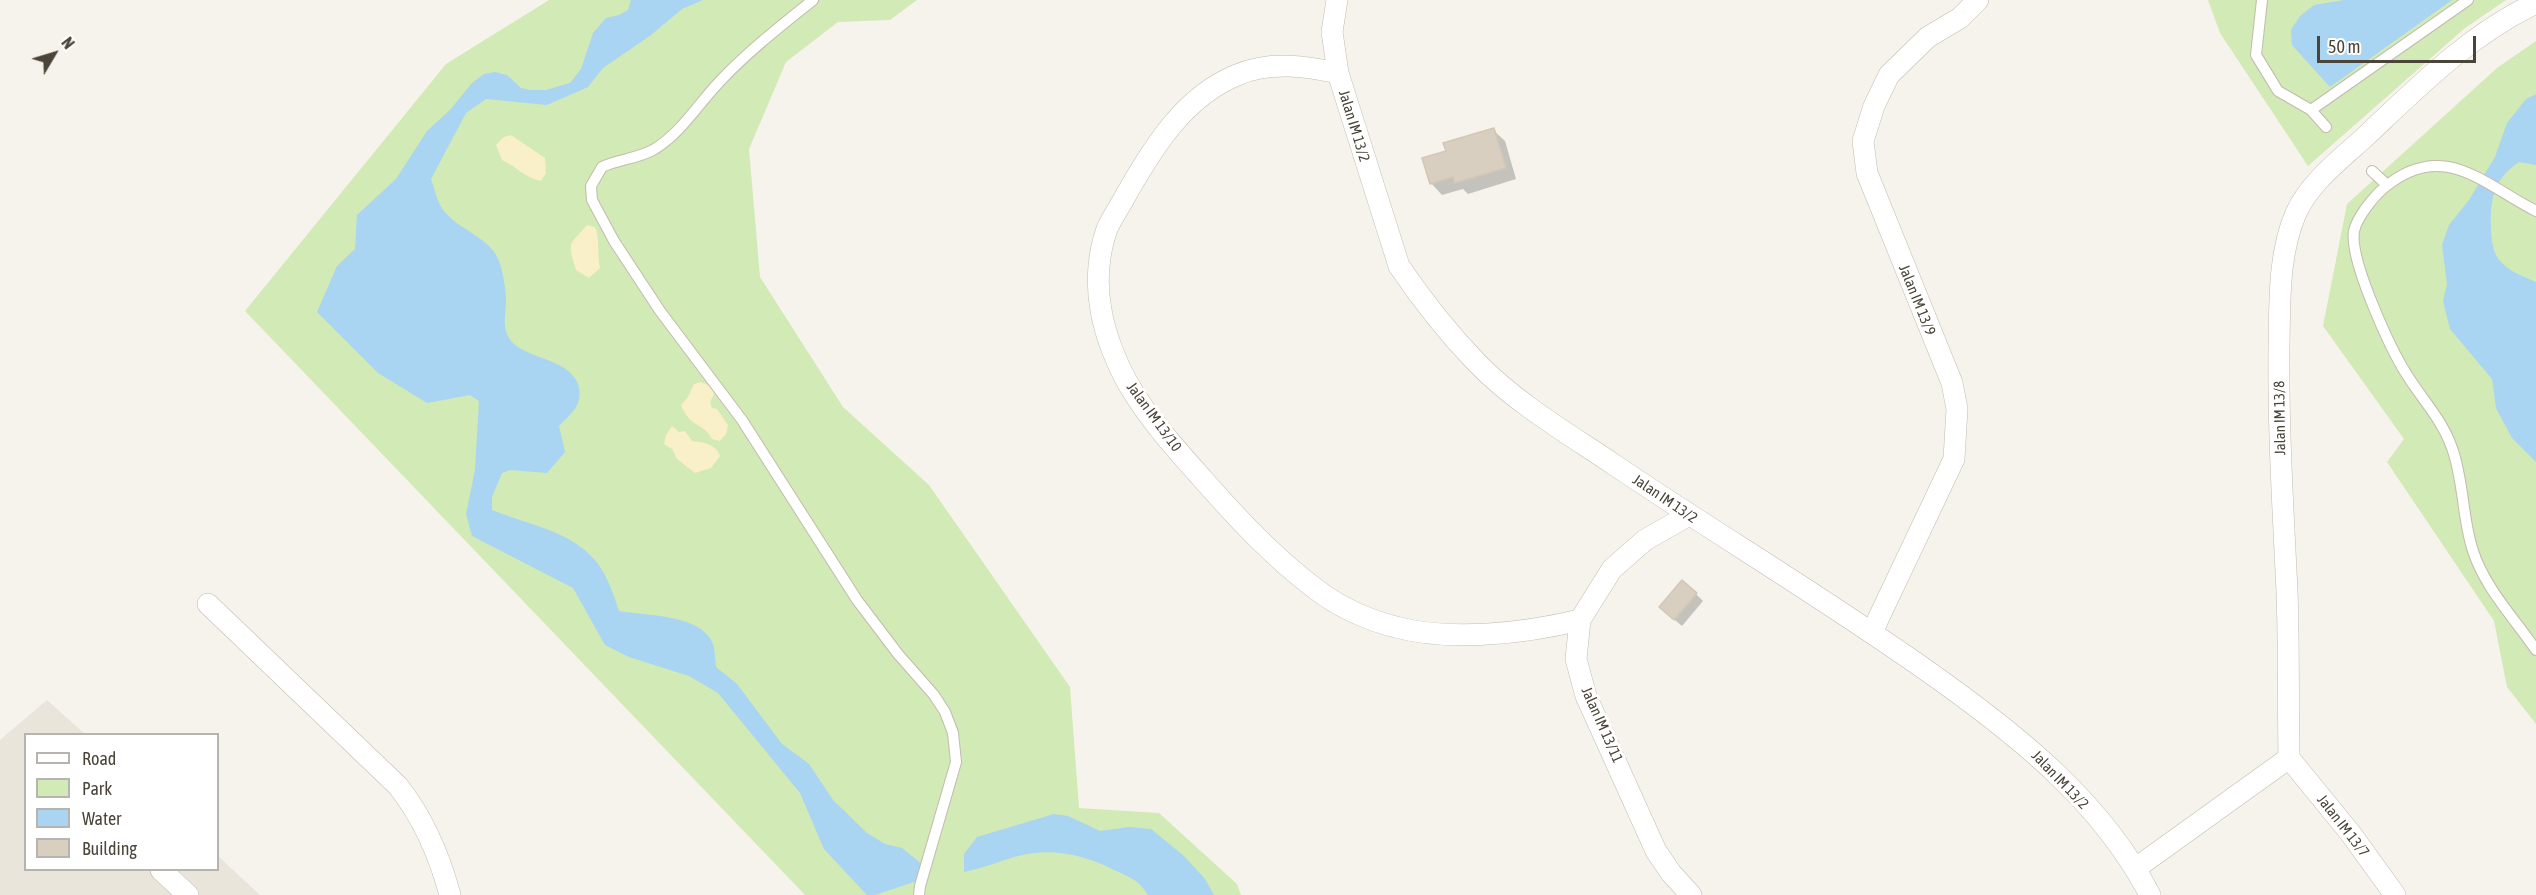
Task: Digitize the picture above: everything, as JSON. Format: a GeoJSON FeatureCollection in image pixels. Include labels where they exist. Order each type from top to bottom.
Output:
{"type":"FeatureCollection","features":[{"type":"Feature","properties":{"kind":"street","name":"Jalan IM 13/2"},"geometry":{"type":"LineString","coordinates":[[1337,0],[1332,32],[1338,73],[1399,266],[1416,290],[1478,364],[1517,397],[1689,515],[1872,632],[1981,710],[2049,765],[2136,868],[2150,895]]}},
{"type":"Feature","properties":{"kind":"street","name":"Jalan IM 13/9"},"geometry":{"type":"LineString","coordinates":[[1872,632],[1954,459],[1957,409],[1952,384],[1867,173],[1863,141],[1874,106],[1889,75],[1929,37],[1960,18],[1978,0]]}},
{"type":"Feature","properties":{"kind":"street","name":"Jalan IM 13/8"},"geometry":{"type":"LineString","coordinates":[[2289,758],[2287,594],[2280,449],[2279,339],[2280,283],[2295,214],[2304,198],[2327,172],[2439,69],[2484,32],[2536,3]]}},
{"type":"Feature","properties":{"kind":"street","name":"Jalan IM 13/10"},"geometry":{"type":"LineString","coordinates":[[1338,73],[1299,65],[1264,68],[1237,75],[1195,100],[1176,120],[1146,160],[1108,228],[1099,265],[1101,310],[1111,342],[1130,386],[1172,444],[1262,544],[1319,592],[1362,615],[1397,628],[1470,633],[1539,630],[1580,620]]}},
{"type":"Feature","properties":{"kind":"street","name":"Jalan IM 13/11"},"geometry":{"type":"LineString","coordinates":[[1689,515],[1645,540],[1612,569],[1580,620],[1576,659],[1586,696],[1656,851],[1671,873],[1691,895]]}},
{"type":"Feature","properties":{"kind":"street"},"geometry":{"type":"LineString","coordinates":[[208,604],[398,786],[417,811],[435,849],[450,895]]}},
{"type":"Feature","properties":{"kind":"street"},"geometry":{"type":"LineString","coordinates":[[2136,868],[2289,758]]}},
{"type":"Feature","properties":{"kind":"street","name":"Jalan IM 13/7"},"geometry":{"type":"LineString","coordinates":[[2289,758],[2351,834],[2395,895]]}},
{"type":"Feature","properties":{"kind":"street"},"geometry":{"type":"LineString","coordinates":[[162,871],[188,895]]}},
{"type":"Feature","properties":{"kind":"lane"},"geometry":{"type":"LineString","coordinates":[[813,0],[740,60],[670,137],[655,149],[638,158],[623,159],[602,167],[591,186],[592,200],[614,242],[660,311],[742,420],[857,600],[898,654],[934,695],[945,712],[953,733],[956,762],[920,890]]}},
{"type":"Feature","properties":{"kind":"lane"},"geometry":{"type":"LineString","coordinates":[[2262,0],[2256,55],[2277,91],[2312,110],[2326,127]]}},
{"type":"Feature","properties":{"kind":"lane"},"geometry":{"type":"LineString","coordinates":[[2312,110],[2468,0]]}},
{"type":"Feature","properties":{"kind":"lane"},"geometry":{"type":"LineString","coordinates":[[2536,211],[2508,197],[2472,174],[2450,166],[2431,164],[2406,174],[2387,185],[2372,198],[2354,231],[2358,264],[2378,316],[2406,374],[2437,418],[2452,448],[2460,478],[2472,548],[2480,570],[2536,650]]}},
{"type":"Feature","properties":{"kind":"lane"},"geometry":{"type":"LineString","coordinates":[[2372,171],[2387,185]]}},
{"type":"Feature","properties":{"kind":"shaded area"},"geometry":{"type":"Polygon","coordinates":[[[47,700],[84,733],[24,733],[24,871],[219,871],[219,857],[260,895],[0,895],[0,740],[47,700]]]}},
{"type":"Feature","properties":{"kind":"green space"},"geometry":{"type":"Polygon","coordinates":[[[549,0],[917,0],[890,20],[838,22],[786,62],[749,149],[760,277],[843,407],[929,485],[1070,687],[1079,808],[1159,813],[1237,884],[1241,895],[805,895],[245,311],[446,64],[549,0]]]}},
{"type":"Feature","properties":{"kind":"green space"},"geometry":{"type":"Polygon","coordinates":[[[2208,0],[2506,0],[2465,28],[2308,166],[2220,33],[2208,0]]]}},
{"type":"Feature","properties":{"kind":"green space"},"geometry":{"type":"Polygon","coordinates":[[[2536,41],[2536,724],[2507,687],[2494,621],[2387,462],[2404,439],[2323,326],[2347,204],[2497,68],[2536,41]]]}},
{"type":"Feature","properties":{"kind":"sand"},"geometry":{"type":"Polygon","coordinates":[[[511,135],[545,158],[546,173],[541,181],[502,160],[496,145],[504,137],[511,135]]]}},
{"type":"Feature","properties":{"kind":"sand"},"geometry":{"type":"Polygon","coordinates":[[[587,225],[595,227],[597,231],[600,268],[589,278],[576,270],[571,253],[571,244],[587,225]]]}},
{"type":"Feature","properties":{"kind":"sand"},"geometry":{"type":"Polygon","coordinates":[[[701,382],[712,387],[714,394],[710,402],[712,408],[717,409],[728,425],[726,434],[720,441],[712,439],[705,430],[688,418],[681,405],[694,384],[701,382]]]}},
{"type":"Feature","properties":{"kind":"sand"},"geometry":{"type":"Polygon","coordinates":[[[672,426],[679,432],[685,431],[692,441],[705,443],[718,452],[720,456],[711,468],[695,473],[677,459],[672,449],[664,444],[666,435],[672,426]]]}},
{"type":"Feature","properties":{"kind":"water"},"geometry":{"type":"Polygon","coordinates":[[[631,0],[703,0],[682,9],[651,35],[603,68],[588,87],[547,105],[486,99],[466,113],[431,179],[440,205],[446,213],[487,245],[499,261],[506,297],[505,327],[509,339],[521,349],[566,369],[578,384],[579,397],[576,408],[559,426],[565,452],[547,473],[510,470],[502,473],[492,497],[492,510],[550,530],[588,553],[605,575],[619,611],[672,618],[698,627],[707,634],[713,644],[716,667],[737,684],[782,744],[809,764],[833,800],[867,833],[885,844],[902,848],[923,865],[920,880],[875,895],[867,895],[824,849],[800,793],[718,693],[689,676],[629,657],[605,645],[573,588],[472,536],[466,514],[475,470],[479,401],[470,395],[427,403],[378,373],[317,312],[337,266],[355,249],[357,215],[396,179],[427,131],[450,110],[472,83],[484,74],[495,72],[507,75],[521,88],[530,90],[546,90],[570,83],[581,69],[593,33],[606,18],[628,10],[631,0]]]}},
{"type":"Feature","properties":{"kind":"water"},"geometry":{"type":"Polygon","coordinates":[[[2344,0],[2452,0],[2330,87],[2292,45],[2291,30],[2300,16],[2314,5],[2344,0]]]}},
{"type":"Feature","properties":{"kind":"water"},"geometry":{"type":"Polygon","coordinates":[[[2536,94],[2536,165],[2519,162],[2503,176],[2492,201],[2491,231],[2495,253],[2500,260],[2514,272],[2536,282],[2536,462],[2512,438],[2496,408],[2492,379],[2450,329],[2443,301],[2447,284],[2442,245],[2449,225],[2469,200],[2495,157],[2507,123],[2526,99],[2536,94]]]}},
{"type":"Feature","properties":{"kind":"water"},"geometry":{"type":"Polygon","coordinates":[[[1054,814],[1068,816],[1100,831],[1129,827],[1151,829],[1184,856],[1205,879],[1214,895],[1148,895],[1137,882],[1123,874],[1090,860],[1068,854],[1045,852],[1022,855],[964,872],[964,854],[977,837],[1054,814]]]}},
{"type":"Feature","properties":{"kind":"building"},"geometry":{"type":"Polygon","coordinates":[[[1494,128],[1506,168],[1455,183],[1453,177],[1430,184],[1422,158],[1446,151],[1443,143],[1494,128]]]}},
{"type":"Feature","properties":{"kind":"building"},"geometry":{"type":"Polygon","coordinates":[[[1682,580],[1697,593],[1674,620],[1659,607],[1682,580]]]}}]}
